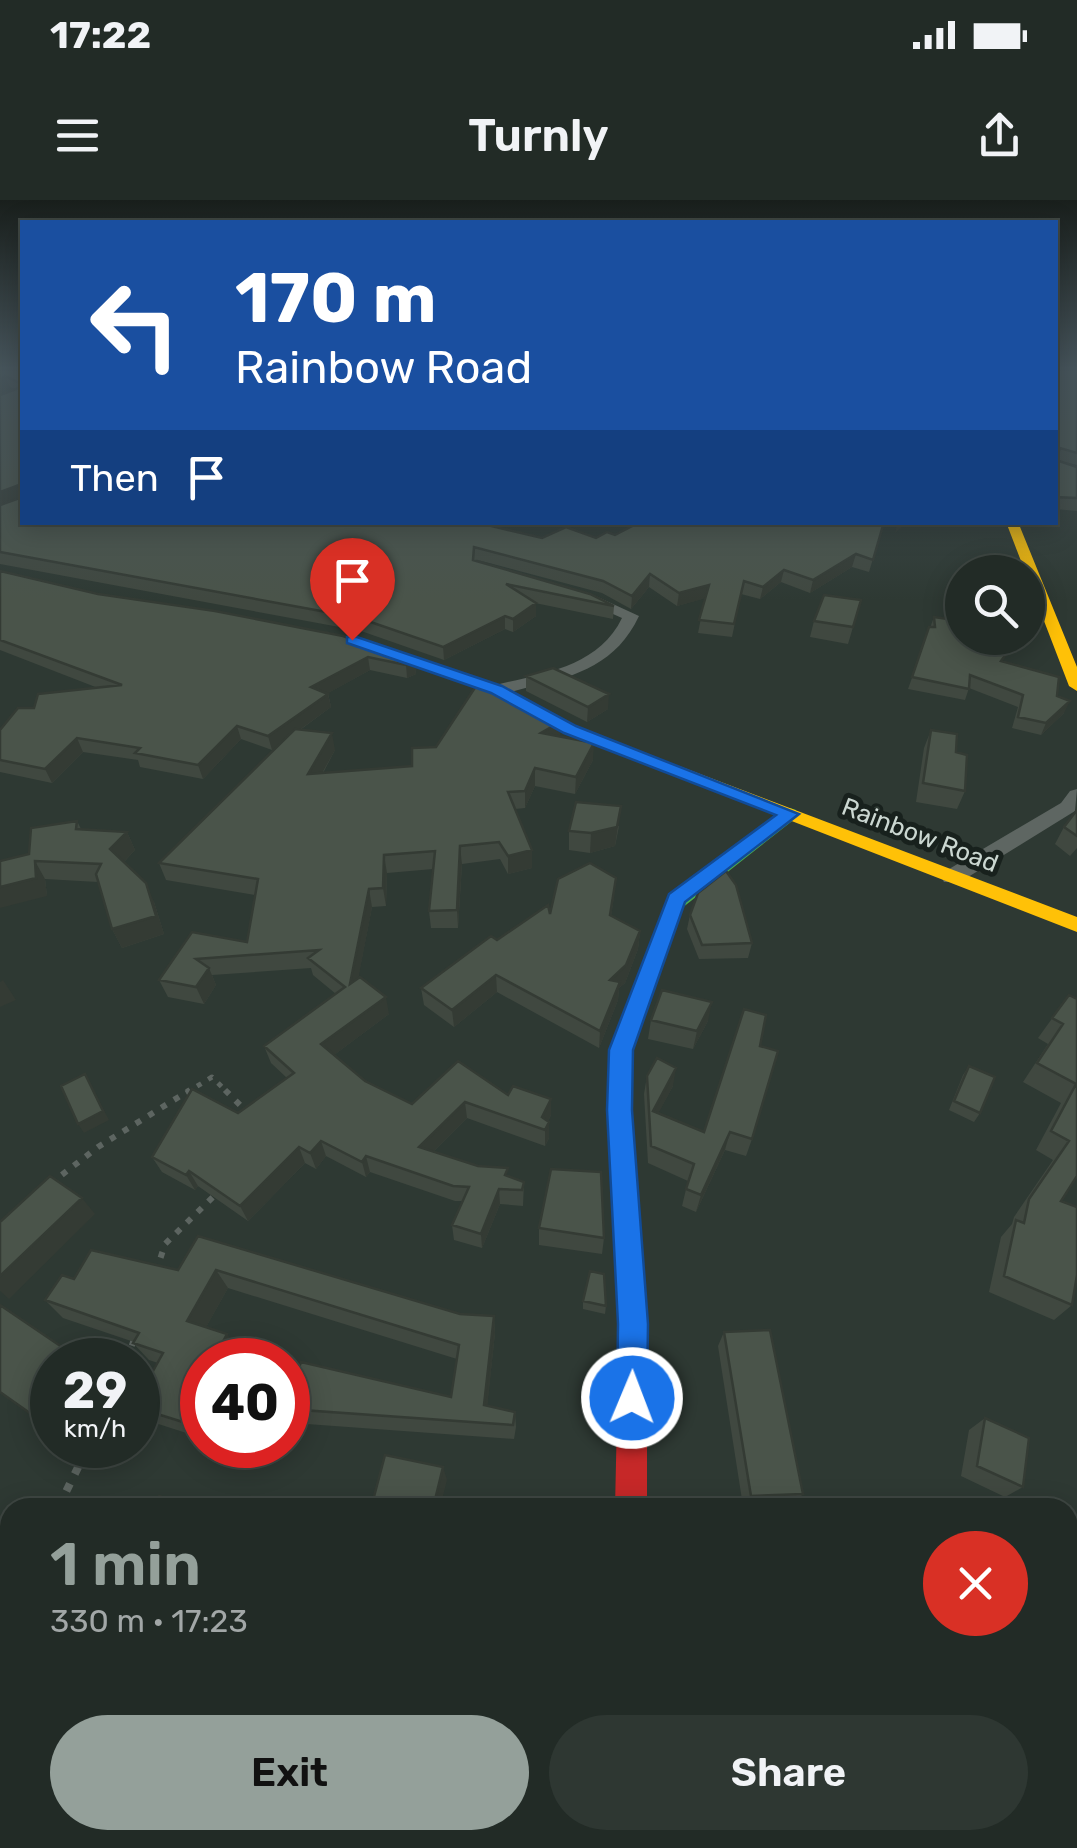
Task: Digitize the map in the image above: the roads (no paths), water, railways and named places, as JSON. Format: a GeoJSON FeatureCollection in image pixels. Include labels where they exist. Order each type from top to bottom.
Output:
{"type":"FeatureCollection","features":[{"type":"Feature","properties":{"kind":"street"},"geometry":{"type":"LineString","coordinates":[[1013,525],[1077,686]]}},
{"type":"Feature","properties":{"kind":"street"},"geometry":{"type":"LineString","coordinates":[[497,690],[599,660],[610,652],[632,620],[625,612],[563,589]]}},
{"type":"Feature","properties":{"kind":"street","name":"Rainbow Road"},"geometry":{"type":"LineString","coordinates":[[352,640],[497,690],[570,729],[1077,925]]}},
{"type":"Feature","properties":{"kind":"street"},"geometry":{"type":"LineString","coordinates":[[952,877],[1068,807],[1077,795]]}},
{"type":"Feature","properties":{"kind":"street"},"geometry":{"type":"LineString","coordinates":[[631,1498],[633,1324],[620,1110],[621,1050],[676,898],[790,814]]}}]}
